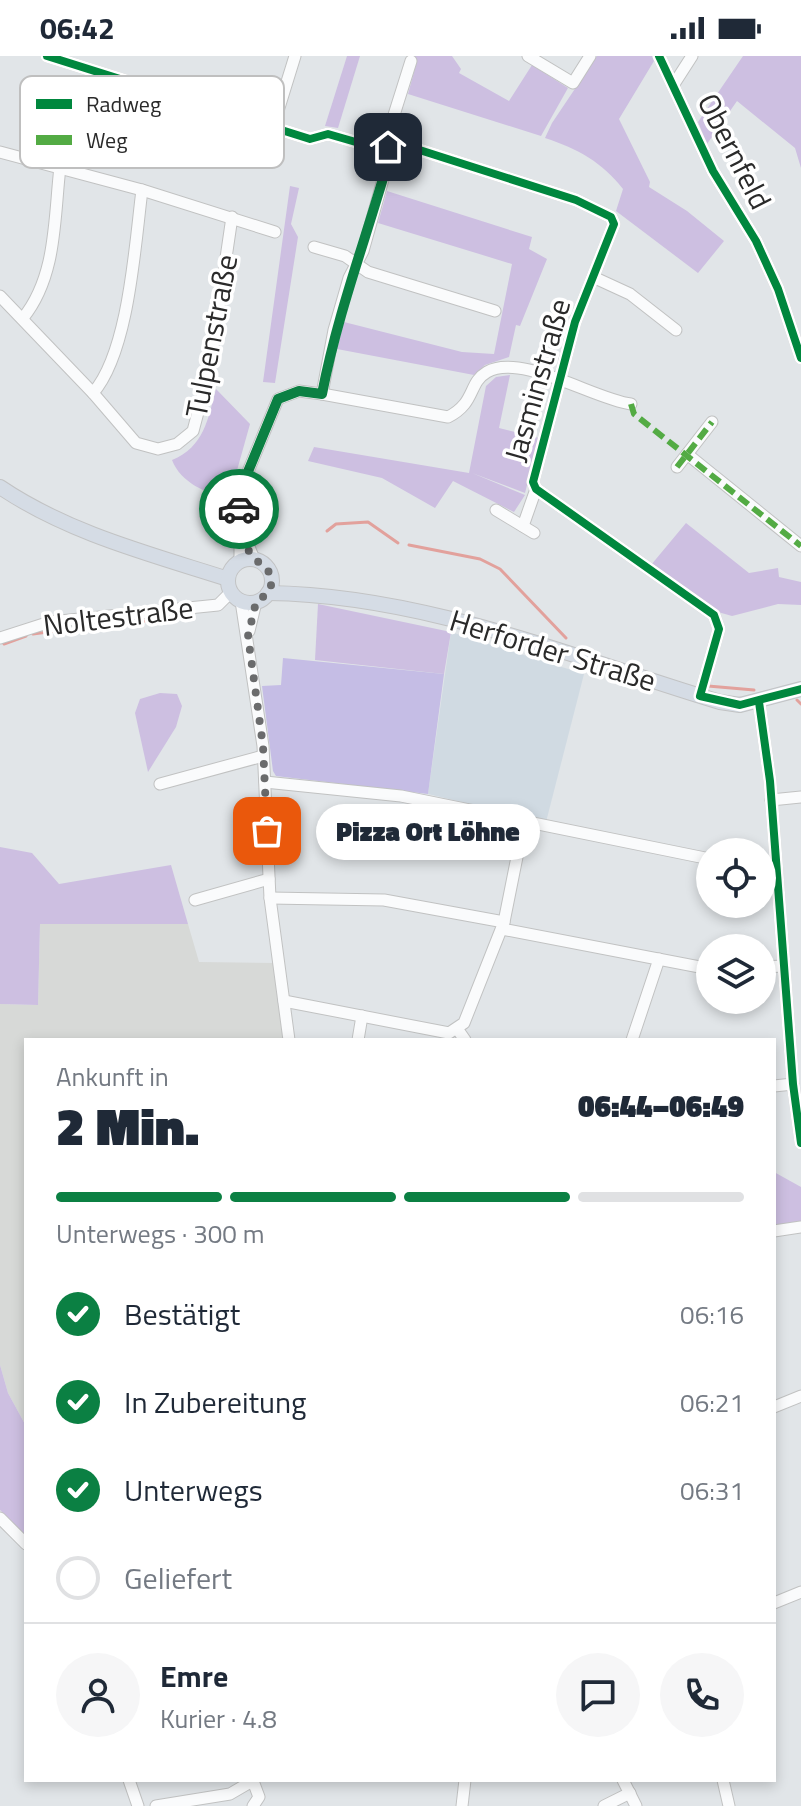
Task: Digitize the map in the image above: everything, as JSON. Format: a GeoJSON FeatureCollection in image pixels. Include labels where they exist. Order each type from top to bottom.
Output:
{"type":"FeatureCollection","features":[{"type":"Feature","properties":{"kind":"main road","name":"Herforder Straße"},"geometry":{"type":"LineString","coordinates":[[0,487],[85,531],[244,582],[448,616],[700,696],[740,705],[801,689]]}},
{"type":"Feature","properties":{"kind":"main road"},"geometry":{"type":"LineString","coordinates":[[268,568],[272,578],[244,582],[268,568]]}},
{"type":"Feature","properties":{"kind":"main road","name":"Herforder Straße"},"geometry":{"type":"LineString","coordinates":[[272,578],[303,593]]}},
{"type":"Feature","properties":{"kind":"street","name":"Jasminstraße"},"geometry":{"type":"LineString","coordinates":[[47,56],[111,76]]}},
{"type":"Feature","properties":{"kind":"street"},"geometry":{"type":"LineString","coordinates":[[284,92],[295,56]]}},
{"type":"Feature","properties":{"kind":"street"},"geometry":{"type":"LineString","coordinates":[[528,56],[573,83],[590,56]]}},
{"type":"Feature","properties":{"kind":"street","name":"Obernfeld"},"geometry":{"type":"LineString","coordinates":[[659,56],[713,171],[756,241],[778,289],[801,358]]}},
{"type":"Feature","properties":{"kind":"street"},"geometry":{"type":"LineString","coordinates":[[674,84],[692,56]]}},
{"type":"Feature","properties":{"kind":"street"},"geometry":{"type":"LineString","coordinates":[[322,394],[334,330],[389,158],[388,134],[411,61]]}},
{"type":"Feature","properties":{"kind":"street","name":"Jasminstraße"},"geometry":{"type":"LineString","coordinates":[[284,131],[310,139],[328,134],[373,147],[407,146],[576,200],[611,217],[614,224],[575,322],[559,379],[528,530],[496,510]]}},
{"type":"Feature","properties":{"kind":"street"},"geometry":{"type":"LineString","coordinates":[[0,152],[20,157]]}},
{"type":"Feature","properties":{"kind":"street"},"geometry":{"type":"LineString","coordinates":[[23,318],[37,300],[47,276],[60,168]]}},
{"type":"Feature","properties":{"kind":"street"},"geometry":{"type":"LineString","coordinates":[[64,168],[275,232]]}},
{"type":"Feature","properties":{"kind":"street"},"geometry":{"type":"LineString","coordinates":[[93,393],[102,382],[126,312],[142,190]]}},
{"type":"Feature","properties":{"kind":"street","name":"Tulpenstraße"},"geometry":{"type":"LineString","coordinates":[[0,296],[136,443],[158,449],[177,444],[193,431],[215,340],[232,217]]}},
{"type":"Feature","properties":{"kind":"street"},"geometry":{"type":"LineString","coordinates":[[314,247],[345,256],[368,272],[495,311]]}},
{"type":"Feature","properties":{"kind":"street","name":"Jasminstraße"},"geometry":{"type":"LineString","coordinates":[[593,277],[630,294],[676,330]]}},
{"type":"Feature","properties":{"kind":"street"},"geometry":{"type":"LineString","coordinates":[[289,1038],[270,898],[265,782],[248,636],[240,491],[271,410],[278,399],[288,393],[322,394],[448,417],[463,409],[483,374],[491,369],[515,369],[559,379]]}},
{"type":"Feature","properties":{"kind":"street","name":"Jasminstraße"},"geometry":{"type":"LineString","coordinates":[[559,379],[631,404]]}},
{"type":"Feature","properties":{"kind":"street"},"geometry":{"type":"LineString","coordinates":[[677,467],[712,422]]}},
{"type":"Feature","properties":{"kind":"street"},"geometry":{"type":"LineString","coordinates":[[687,454],[801,546]]}},
{"type":"Feature","properties":{"kind":"street"},"geometry":{"type":"LineString","coordinates":[[535,485],[714,615],[719,629],[700,696]]}},
{"type":"Feature","properties":{"kind":"street","name":"Noltestraße"},"geometry":{"type":"LineString","coordinates":[[0,638],[50,622],[213,606],[223,603],[244,582]]}},
{"type":"Feature","properties":{"kind":"street"},"geometry":{"type":"LineString","coordinates":[[759,702],[774,838]]}},
{"type":"Feature","properties":{"kind":"street"},"geometry":{"type":"LineString","coordinates":[[160,784],[263,756]]}},
{"type":"Feature","properties":{"kind":"street"},"geometry":{"type":"LineString","coordinates":[[265,782],[401,796],[696,856]]}},
{"type":"Feature","properties":{"kind":"street"},"geometry":{"type":"LineString","coordinates":[[771,800],[801,797]]}},
{"type":"Feature","properties":{"kind":"street"},"geometry":{"type":"LineString","coordinates":[[284,1001],[462,1035],[503,925],[524,822]]}},
{"type":"Feature","properties":{"kind":"street"},"geometry":{"type":"LineString","coordinates":[[776,863],[793,1084],[801,1143]]}},
{"type":"Feature","properties":{"kind":"street"},"geometry":{"type":"LineString","coordinates":[[195,900],[269,879]]}},
{"type":"Feature","properties":{"kind":"street"},"geometry":{"type":"LineString","coordinates":[[270,898],[384,900],[696,966]]}},
{"type":"Feature","properties":{"kind":"street"},"geometry":{"type":"LineString","coordinates":[[633,1038],[659,959]]}},
{"type":"Feature","properties":{"kind":"street"},"geometry":{"type":"LineString","coordinates":[[776,966],[783,966]]}},
{"type":"Feature","properties":{"kind":"street"},"geometry":{"type":"LineString","coordinates":[[358,1038],[362,1016]]}},
{"type":"Feature","properties":{"kind":"street"},"geometry":{"type":"LineString","coordinates":[[776,1086],[793,1084]]}},
{"type":"Feature","properties":{"kind":"street"},"geometry":{"type":"LineString","coordinates":[[776,1231],[801,1227]]}},
{"type":"Feature","properties":{"kind":"street"},"geometry":{"type":"LineString","coordinates":[[776,1406],[801,1396]]}},
{"type":"Feature","properties":{"kind":"street"},"geometry":{"type":"LineString","coordinates":[[0,1518],[24,1542]]}},
{"type":"Feature","properties":{"kind":"street"},"geometry":{"type":"LineString","coordinates":[[776,1602],[801,1592]]}},
{"type":"Feature","properties":{"kind":"street"},"geometry":{"type":"LineString","coordinates":[[130,1782],[138,1806]]}},
{"type":"Feature","properties":{"kind":"street"},"geometry":{"type":"LineString","coordinates":[[156,1806],[230,1794],[251,1782]]}},
{"type":"Feature","properties":{"kind":"street"},"geometry":{"type":"LineString","coordinates":[[253,1806],[259,1797],[255,1782]]}},
{"type":"Feature","properties":{"kind":"street"},"geometry":{"type":"LineString","coordinates":[[462,1806],[465,1782]]}},
{"type":"Feature","properties":{"kind":"street"},"geometry":{"type":"LineString","coordinates":[[624,1782],[636,1806]]}},
{"type":"Feature","properties":{"kind":"street"},"geometry":{"type":"LineString","coordinates":[[723,1782],[729,1806]]}},
{"type":"Feature","properties":{"kind":"street"},"geometry":{"type":"LineString","coordinates":[[604,1806],[630,1793]]}},
{"type":"Feature","properties":{"kind":"shaded area"},"geometry":{"type":"Polygon","coordinates":[[[347,56],[360,56],[338,128],[325,126],[347,56]]]}},
{"type":"Feature","properties":{"kind":"shaded area"},"geometry":{"type":"Polygon","coordinates":[[[408,56],[452,56],[461,69],[459,73],[509,101],[532,65],[568,88],[541,136],[408,94],[417,61],[408,56]]]}},
{"type":"Feature","properties":{"kind":"shaded area"},"geometry":{"type":"Polygon","coordinates":[[[597,56],[652,56],[654,61],[619,119],[650,182],[649,187],[687,211],[724,241],[698,273],[616,211],[623,189],[607,171],[579,152],[545,138],[597,56]]]}},
{"type":"Feature","properties":{"kind":"shaded area"},"geometry":{"type":"Polygon","coordinates":[[[743,56],[801,56],[801,168],[795,148],[737,101],[707,144],[698,122],[743,56]]]}},
{"type":"Feature","properties":{"kind":"shaded area"},"geometry":{"type":"Polygon","coordinates":[[[290,186],[299,188],[291,224],[298,237],[275,383],[263,382],[290,186]]]}},
{"type":"Feature","properties":{"kind":"shaded area"},"geometry":{"type":"Polygon","coordinates":[[[387,191],[532,237],[529,249],[547,259],[520,326],[516,325],[509,357],[485,365],[474,375],[337,349],[344,322],[462,352],[494,354],[512,264],[378,223],[387,191]]]}},
{"type":"Feature","properties":{"kind":"shaded area"},"geometry":{"type":"Polygon","coordinates":[[[510,375],[499,428],[539,438],[525,493],[472,473],[525,495],[514,512],[453,481],[435,508],[382,478],[308,461],[314,447],[469,473],[486,386],[496,377],[510,375]]]}},
{"type":"Feature","properties":{"kind":"shaded area"},"geometry":{"type":"Polygon","coordinates":[[[216,389],[250,424],[229,499],[188,481],[172,460],[198,440],[216,389]]]}},
{"type":"Feature","properties":{"kind":"shaded area"},"geometry":{"type":"Polygon","coordinates":[[[686,523],[749,573],[778,568],[779,577],[801,582],[801,605],[778,604],[732,616],[718,612],[651,565],[686,523]]]}},
{"type":"Feature","properties":{"kind":"shaded area"},"geometry":{"type":"Polygon","coordinates":[[[318,604],[451,632],[444,674],[315,660],[318,604]]]}},
{"type":"Feature","properties":{"kind":"shaded area"},"geometry":{"type":"Polygon","coordinates":[[[451,632],[584,674],[546,822],[428,794],[451,632]]]}},
{"type":"Feature","properties":{"kind":"shaded area"},"geometry":{"type":"Polygon","coordinates":[[[283,658],[444,674],[428,794],[276,776],[262,686],[281,685],[283,658]]]}},
{"type":"Feature","properties":{"kind":"shaded area"},"geometry":{"type":"Polygon","coordinates":[[[160,693],[177,694],[182,706],[176,727],[148,772],[135,713],[140,699],[160,693]]]}},
{"type":"Feature","properties":{"kind":"shaded area"},"geometry":{"type":"Polygon","coordinates":[[[0,847],[32,853],[59,884],[171,865],[188,924],[40,924],[38,1005],[0,1004],[0,847]]]}},
{"type":"Feature","properties":{"kind":"shaded area"},"geometry":{"type":"Polygon","coordinates":[[[74,921],[188,924],[199,962],[274,963],[284,1038],[24,1038],[24,1422],[8,1393],[0,1365],[0,1004],[38,1005],[40,924],[74,921]]]}},
{"type":"Feature","properties":{"kind":"shaded area"},"geometry":{"type":"Polygon","coordinates":[[[776,1173],[801,1187],[801,1225],[776,1228],[776,1173]]]}},
{"type":"Feature","properties":{"kind":"shaded area"},"geometry":{"type":"Polygon","coordinates":[[[0,1365],[8,1393],[24,1422],[24,1534],[0,1510],[0,1365]]]}},
{"type":"Feature","properties":{"kind":"waterway"},"geometry":{"type":"LineString","coordinates":[[327,531],[336,524],[368,522],[398,543]]}},
{"type":"Feature","properties":{"kind":"waterway"},"geometry":{"type":"LineString","coordinates":[[409,545],[480,559],[500,569],[566,638]]}},
{"type":"Feature","properties":{"kind":"waterway"},"geometry":{"type":"LineString","coordinates":[[159,619],[192,613]]}},
{"type":"Feature","properties":{"kind":"waterway"},"geometry":{"type":"LineString","coordinates":[[148,621],[155,620]]}},
{"type":"Feature","properties":{"kind":"waterway"},"geometry":{"type":"LineString","coordinates":[[124,626],[145,621]]}},
{"type":"Feature","properties":{"kind":"waterway"},"geometry":{"type":"LineString","coordinates":[[96,628],[116,627]]}},
{"type":"Feature","properties":{"kind":"waterway"},"geometry":{"type":"LineString","coordinates":[[61,631],[89,629]]}},
{"type":"Feature","properties":{"kind":"waterway"},"geometry":{"type":"LineString","coordinates":[[33,634],[55,631]]}},
{"type":"Feature","properties":{"kind":"waterway"},"geometry":{"type":"LineString","coordinates":[[4,644],[26,636]]}},
{"type":"Feature","properties":{"kind":"waterway"},"geometry":{"type":"LineString","coordinates":[[708,686],[754,690]]}},
{"type":"Feature","properties":{"kind":"waterway"},"geometry":{"type":"LineString","coordinates":[[797,700],[801,704]]}},
{"type":"Feature","properties":{"kind":"marked path"},"geometry":{"type":"LineString","coordinates":[[631,404],[634,414],[801,546]]}},
{"type":"Feature","properties":{"kind":"marked path"},"geometry":{"type":"LineString","coordinates":[[677,467],[712,422]]}},
{"type":"Feature","properties":{"kind":"cycle path"},"geometry":{"type":"LineString","coordinates":[[47,56],[110,76]]}},
{"type":"Feature","properties":{"kind":"cycle path"},"geometry":{"type":"LineString","coordinates":[[659,56],[713,171],[756,241],[778,289],[801,358]]}},
{"type":"Feature","properties":{"kind":"cycle path"},"geometry":{"type":"LineString","coordinates":[[284,131],[310,139],[328,134],[373,147],[407,146],[576,200],[611,217],[614,224],[575,322],[533,482],[536,489],[714,615],[719,629],[700,696],[740,705],[801,689]]}},
{"type":"Feature","properties":{"kind":"cycle path"},"geometry":{"type":"LineString","coordinates":[[759,702],[770,781],[793,1084],[801,1143]]}},
{"type":"Feature","properties":{"kind":"way so far"},"geometry":{"type":"LineString","coordinates":[[239,509],[241,526],[254,559],[268,568],[272,578],[268,593],[256,602],[248,636],[263,746],[267,831]]}},
{"type":"Feature","properties":{"kind":"place","name":"Pizza Ort Löhne"},"geometry":{"type":"Point","coordinates":[267,831]}},
{"type":"Feature","properties":{"kind":"route"},"geometry":{"type":"LineString","coordinates":[[239,509],[240,491],[256,445],[278,399],[299,391],[322,394],[334,330],[349,278],[363,251],[389,158],[388,147]]}}]}
